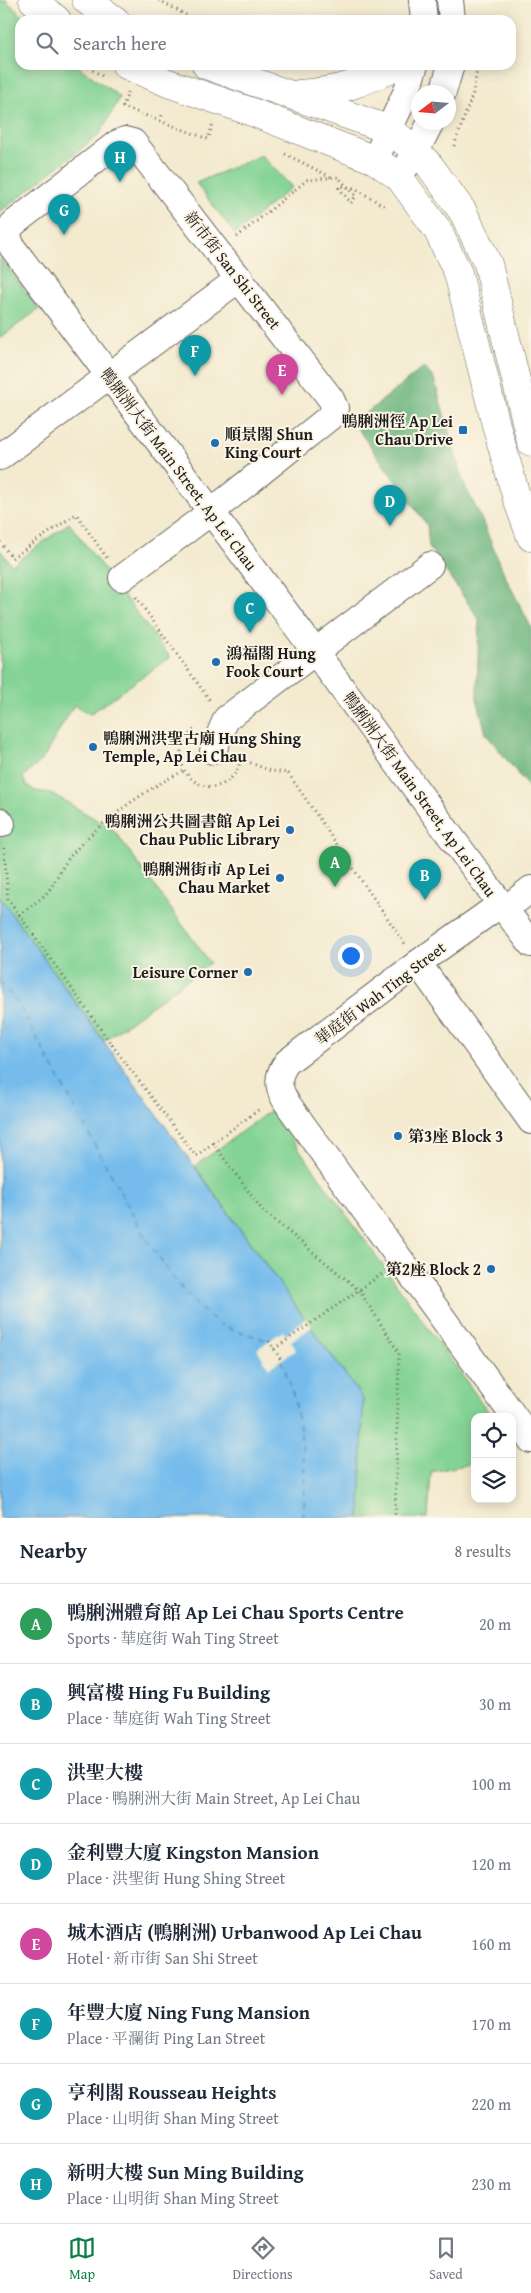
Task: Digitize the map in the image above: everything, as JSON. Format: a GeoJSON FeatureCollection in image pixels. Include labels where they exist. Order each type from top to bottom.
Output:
{"type":"FeatureCollection","features":[{"type":"Feature","properties":{"kind":"main road"},"geometry":{"type":"LineString","coordinates":[[33,0],[51,15]]}},
{"type":"Feature","properties":{"kind":"main road"},"geometry":{"type":"LineString","coordinates":[[86,0],[108,15]]}},
{"type":"Feature","properties":{"kind":"main road"},"geometry":{"type":"LineString","coordinates":[[220,70],[390,130],[416,151],[442,181],[463,212],[488,264],[531,442]]}},
{"type":"Feature","properties":{"kind":"main road"},"geometry":{"type":"LineString","coordinates":[[290,95],[329,92],[351,87],[387,70]]}},
{"type":"Feature","properties":{"kind":"main road"},"geometry":{"type":"LineString","coordinates":[[127,77],[168,83],[260,115],[375,160],[399,177],[437,229],[458,273],[499,434],[517,499],[531,537]]}},
{"type":"Feature","properties":{"kind":"street"},"geometry":{"type":"LineString","coordinates":[[422,0],[424,15]]}},
{"type":"Feature","properties":{"kind":"street"},"geometry":{"type":"LineString","coordinates":[[450,0],[452,15]]}},
{"type":"Feature","properties":{"kind":"street"},"geometry":{"type":"LineString","coordinates":[[375,160],[390,130],[413,70]]}},
{"type":"Feature","properties":{"kind":"street"},"geometry":{"type":"LineString","coordinates":[[445,85],[450,70]]}},
{"type":"Feature","properties":{"kind":"street"},"geometry":{"type":"LineString","coordinates":[[399,177],[427,130]]}},
{"type":"Feature","properties":{"kind":"street","name":"鴨脷洲大街 Main Street, Ap Lei Chau"},"geometry":{"type":"LineString","coordinates":[[125,140],[116,144],[13,224],[8,233],[12,247],[315,652],[516,898],[531,944]]}},
{"type":"Feature","properties":{"kind":"street","name":"新市街 San Shi Street"},"geometry":{"type":"LineString","coordinates":[[125,140],[133,142],[240,278],[331,398],[335,408],[330,417],[211,512]]}},
{"type":"Feature","properties":{"kind":"street"},"geometry":{"type":"LineString","coordinates":[[0,457],[240,278]]}},
{"type":"Feature","properties":{"kind":"street"},"geometry":{"type":"LineString","coordinates":[[122,578],[211,512]]}},
{"type":"Feature","properties":{"kind":"street"},"geometry":{"type":"LineString","coordinates":[[213,751],[226,719],[430,565]]}},
{"type":"Feature","properties":{"kind":"street","name":"華庭街 Wah Ting Street"},"geometry":{"type":"LineString","coordinates":[[274,1082],[288,1062],[412,954],[516,898]]}},
{"type":"Feature","properties":{"kind":"street"},"geometry":{"type":"LineString","coordinates":[[412,954],[531,1121]]}},
{"type":"Feature","properties":{"kind":"street"},"geometry":{"type":"LineString","coordinates":[[274,1082],[531,1440]]}},
{"type":"Feature","properties":{"kind":"path"},"geometry":{"type":"LineString","coordinates":[[159,0],[187,15]]}},
{"type":"Feature","properties":{"kind":"path"},"geometry":{"type":"LineString","coordinates":[[454,146],[473,93],[477,70]]}},
{"type":"Feature","properties":{"kind":"path"},"geometry":{"type":"LineString","coordinates":[[127,77],[123,107],[208,139],[214,122]]}},
{"type":"Feature","properties":{"kind":"path"},"geometry":{"type":"LineString","coordinates":[[160,121],[163,113]]}},
{"type":"Feature","properties":{"kind":"path"},"geometry":{"type":"LineString","coordinates":[[280,152],[354,188],[384,206]]}},
{"type":"Feature","properties":{"kind":"path"},"geometry":{"type":"LineString","coordinates":[[232,241],[307,180],[338,177],[344,183],[350,190],[356,196],[351,202],[339,188],[341,186],[348,187],[354,188]]}},
{"type":"Feature","properties":{"kind":"path"},"geometry":{"type":"LineString","coordinates":[[200,726],[184,742],[180,754],[184,771],[197,783],[211,786],[220,785],[234,775],[241,759],[239,747]]}},
{"type":"Feature","properties":{"kind":"path"},"geometry":{"type":"LineString","coordinates":[[241,759],[271,771],[288,773],[412,954]]}},
{"type":"Feature","properties":{"kind":"path"},"geometry":{"type":"LineString","coordinates":[[19,915],[47,893],[68,859],[85,840],[108,820],[170,777],[184,771]]}},
{"type":"Feature","properties":{"kind":"path"},"geometry":{"type":"LineString","coordinates":[[1,823],[8,899],[109,1041],[196,1156],[213,1143],[274,1082]]}},
{"type":"Feature","properties":{"kind":"path"},"geometry":{"type":"LineString","coordinates":[[213,1143],[262,1210],[360,1291],[399,1353],[395,1518]]}},
{"type":"Feature","properties":{"kind":"path"},"geometry":{"type":"LineString","coordinates":[[274,1349],[360,1291],[401,1260]]}},
{"type":"Feature","properties":{"kind":"path"},"geometry":{"type":"LineString","coordinates":[[269,1340],[281,1360]]}},
{"type":"Feature","properties":{"kind":"green space"},"geometry":{"type":"Polygon","coordinates":[[[0,0],[6,0],[21,15],[15,15],[15,70],[83,70],[120,97],[100,134],[0,212],[0,0]]]}},
{"type":"Feature","properties":{"kind":"green space"},"geometry":{"type":"Polygon","coordinates":[[[261,155],[292,187],[235,234],[196,183],[261,155]]]}},
{"type":"Feature","properties":{"kind":"green space"},"geometry":{"type":"Polygon","coordinates":[[[0,258],[39,309],[0,338],[0,258]]]}},
{"type":"Feature","properties":{"kind":"green space"},"geometry":{"type":"Polygon","coordinates":[[[424,367],[434,379],[463,482],[480,516],[505,576],[531,627],[531,790],[486,734],[477,698],[479,619],[429,547],[427,525],[357,428],[359,419],[424,367]]]}},
{"type":"Feature","properties":{"kind":"green space"},"geometry":{"type":"Polygon","coordinates":[[[69,523],[170,657],[90,714],[74,705],[42,760],[23,777],[26,785],[36,791],[51,793],[114,830],[210,963],[104,1041],[0,898],[0,550],[12,565],[69,523]]]}},
{"type":"Feature","properties":{"kind":"green space"},"geometry":{"type":"Polygon","coordinates":[[[271,1110],[489,1413],[471,1413],[471,1464],[431,1472],[428,1518],[360,1518],[363,1399],[195,1166],[271,1110]]]}},
{"type":"Feature","properties":{"kind":"water"},"geometry":{"type":"Polygon","coordinates":[[[0,898],[363,1399],[360,1518],[0,1518],[0,898]]]}},
{"type":"Feature","properties":{"kind":"pier"},"geometry":{"type":"Polygon","coordinates":[[[305,1318],[312,1327],[291,1341],[296,1350],[269,1368],[257,1349],[283,1331],[286,1335],[305,1318]]]}},
{"type":"Feature","properties":{"kind":"ferry route"},"geometry":{"type":"LineString","coordinates":[[0,982],[19,1005],[145,1237],[174,1279],[198,1307],[223,1326],[269,1341]]}},
{"type":"Feature","properties":{"kind":"ferry route"},"geometry":{"type":"LineString","coordinates":[[281,1360],[294,1398],[304,1458],[303,1518]]}},
{"type":"Feature","properties":{"kind":"place","name":"新明大樓 Sun Ming Building"},"geometry":{"type":"Point","coordinates":[120,182]}},
{"type":"Feature","properties":{"kind":"place","name":"亨利閣 Rousseau Heights"},"geometry":{"type":"Point","coordinates":[64,235]}},
{"type":"Feature","properties":{"kind":"place","name":"年豐大廈 Ning Fung Mansion"},"geometry":{"type":"Point","coordinates":[195,376]}},
{"type":"Feature","properties":{"kind":"place","name":"城木酒店 (鴨脷洲) Urbanwood Ap Lei Chau"},"geometry":{"type":"Point","coordinates":[282,395]}},
{"type":"Feature","properties":{"kind":"place","name":"鴨脷洲徑 Ap Lei Chau Drive"},"geometry":{"type":"Point","coordinates":[463,430]}},
{"type":"Feature","properties":{"kind":"place","name":"順景閣 Shun King Court"},"geometry":{"type":"Point","coordinates":[215,443]}},
{"type":"Feature","properties":{"kind":"place","name":"金利豐大廈 Kingston Mansion"},"geometry":{"type":"Point","coordinates":[390,526]}},
{"type":"Feature","properties":{"kind":"place","name":"洪聖大樓"},"geometry":{"type":"Point","coordinates":[250,633]}},
{"type":"Feature","properties":{"kind":"place","name":"鴻福閣 Hung Fook Court"},"geometry":{"type":"Point","coordinates":[216,662]}},
{"type":"Feature","properties":{"kind":"place","name":"鴨脷洲洪聖古廟 Hung Shing Temple, Ap Lei Chau"},"geometry":{"type":"Point","coordinates":[93,747]}},
{"type":"Feature","properties":{"kind":"place","name":"鴨脷洲公共圖書館 Ap Lei Chau Public Library"},"geometry":{"type":"Point","coordinates":[290,830]}},
{"type":"Feature","properties":{"kind":"place","name":"鴨脷洲街市 Ap Lei Chau Market"},"geometry":{"type":"Point","coordinates":[280,878]}},
{"type":"Feature","properties":{"kind":"place","name":"鴨脷洲體育館 Ap Lei Chau Sports Centre"},"geometry":{"type":"Point","coordinates":[335,887]}},
{"type":"Feature","properties":{"kind":"place","name":"興富樓 Hing Fu Building"},"geometry":{"type":"Point","coordinates":[425,900]}},
{"type":"Feature","properties":{"kind":"place","name":"Leisure Corner"},"geometry":{"type":"Point","coordinates":[248,972]}},
{"type":"Feature","properties":{"kind":"place","name":"第3座 Block 3"},"geometry":{"type":"Point","coordinates":[398,1136]}},
{"type":"Feature","properties":{"kind":"place","name":"第2座 Block 2"},"geometry":{"type":"Point","coordinates":[491,1269]}}]}
